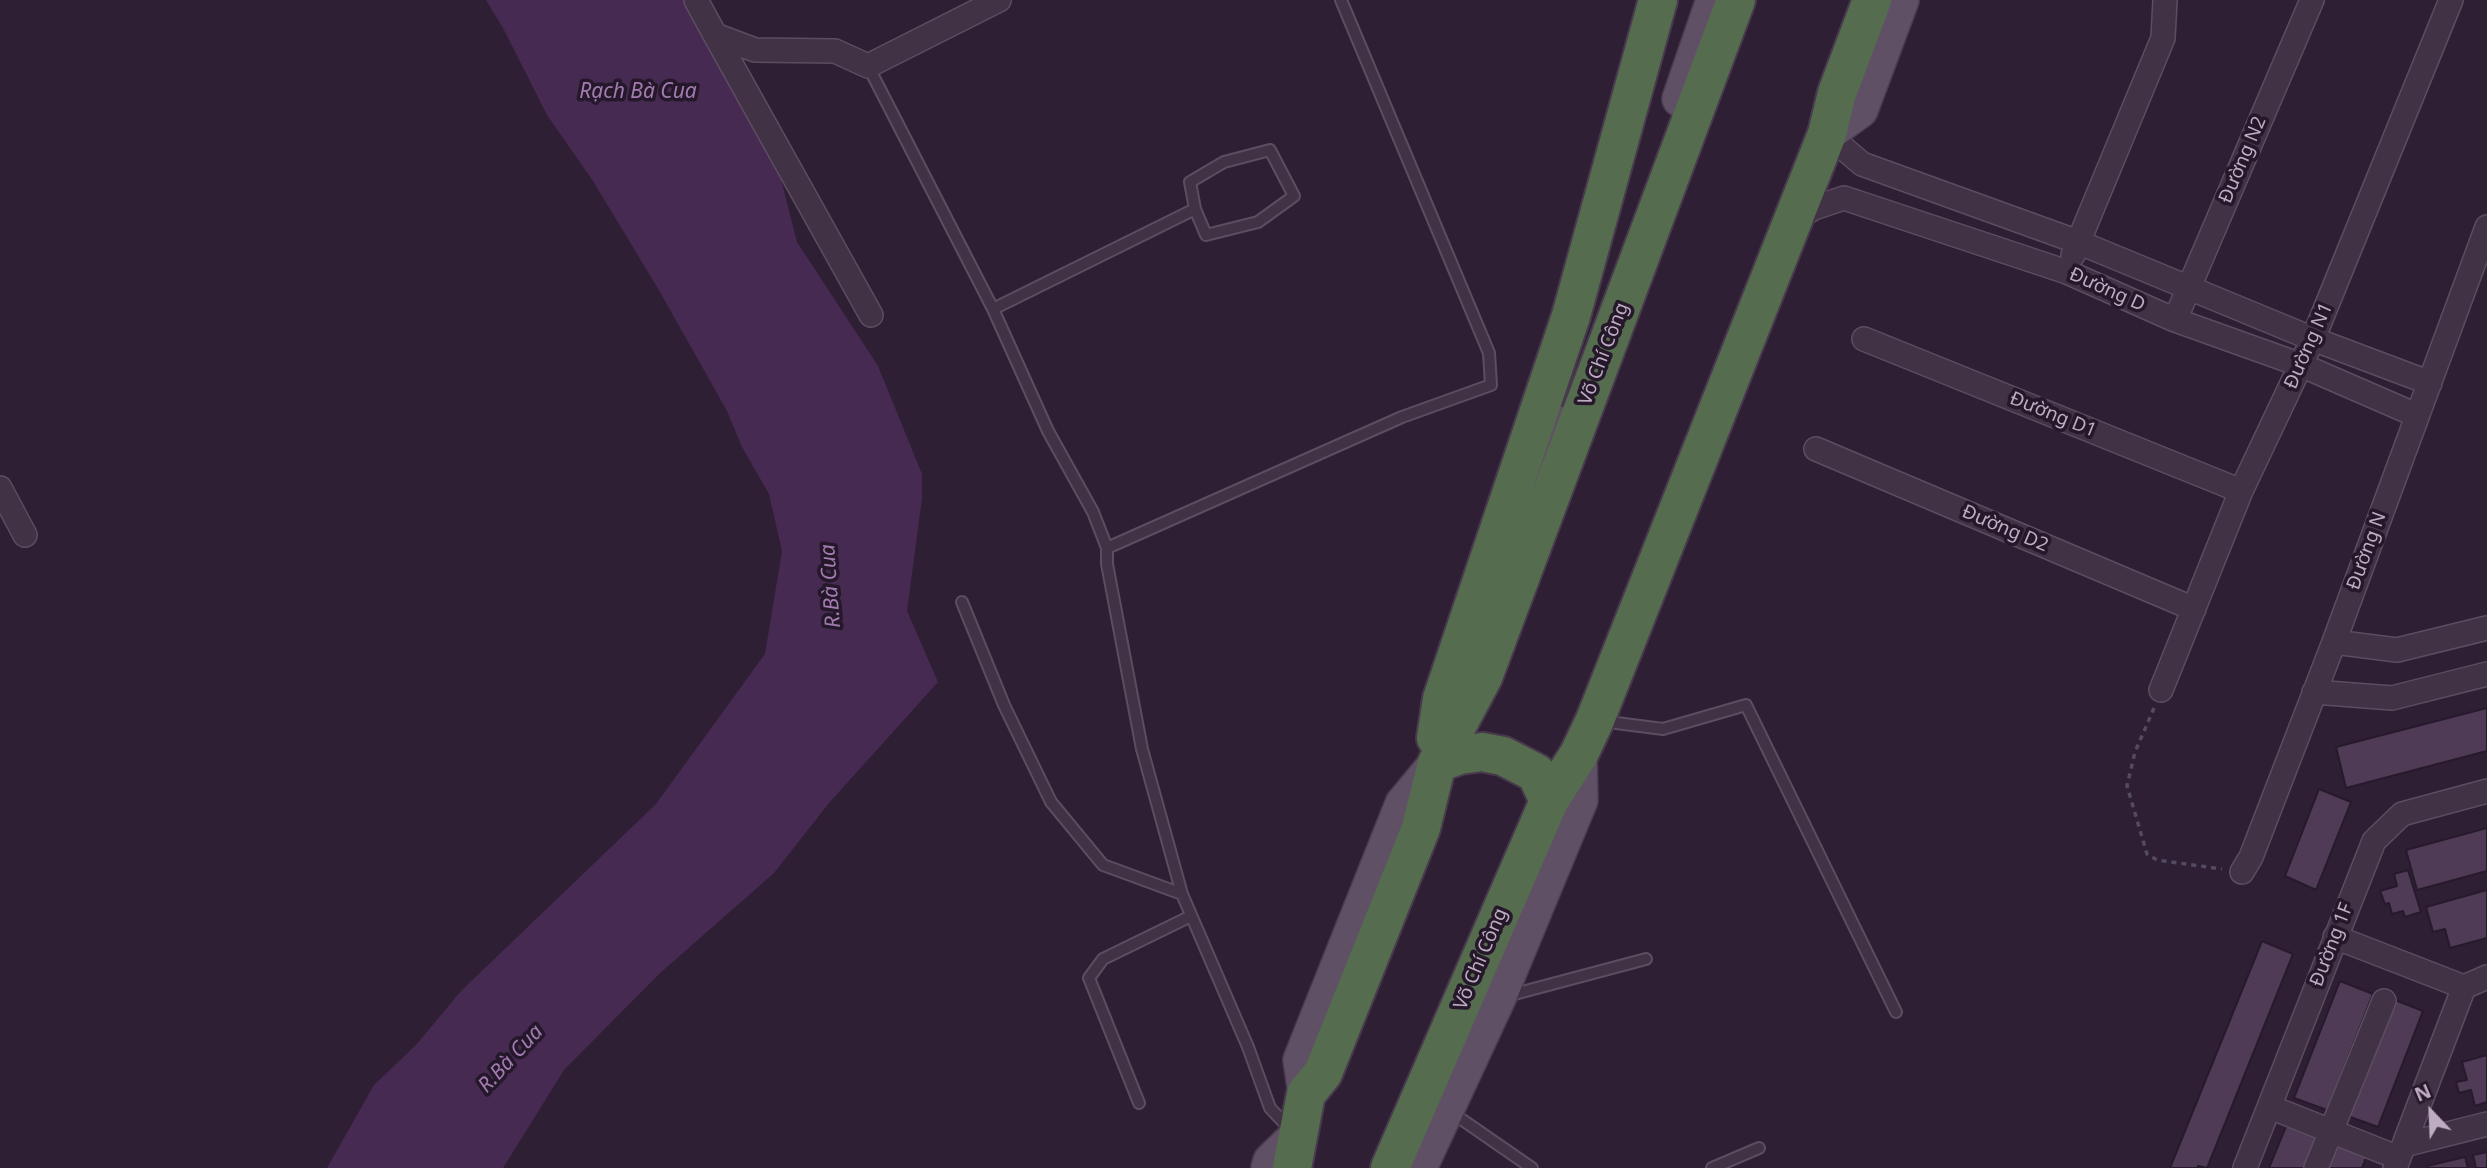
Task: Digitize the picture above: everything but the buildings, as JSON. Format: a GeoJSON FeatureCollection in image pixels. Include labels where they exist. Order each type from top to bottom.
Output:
{"type":"FeatureCollection","features":[{"type":"Feature","properties":{"kind":"highway"},"geometry":{"type":"LineString","coordinates":[[1549,801],[1536,773],[1503,756],[1482,751],[1437,763],[1436,734],[1442,699],[1571,316],[1658,0]]}},
{"type":"Feature","properties":{"kind":"highway","name":"Võ Chí Công"},"geometry":{"type":"LineString","coordinates":[[1294,1152],[1306,1094],[1323,1073],[1416,841],[1437,763],[1483,677],[1736,0]]}},
{"type":"Feature","properties":{"kind":"highway","name":"Võ Chí Công"},"geometry":{"type":"LineString","coordinates":[[1390,1168],[1434,1101],[1484,992],[1549,801],[1595,720],[1794,220],[1827,134],[1837,93],[1872,0]]}},
{"type":"Feature","properties":{"kind":"highway"},"geometry":{"type":"LineString","coordinates":[[1467,705],[1480,727],[1494,737],[1529,752],[1578,754]]}},
{"type":"Feature","properties":{"kind":"main road","name":"Võ Chí Công"},"geometry":{"type":"LineString","coordinates":[[1467,705],[1463,689],[1467,666],[1669,132],[1714,0]]}},
{"type":"Feature","properties":{"kind":"main road"},"geometry":{"type":"LineString","coordinates":[[1827,134],[1860,110],[1902,0]]}},
{"type":"Feature","properties":{"kind":"main road","name":"Võ Chí Công"},"geometry":{"type":"LineString","coordinates":[[1484,992],[1580,800],[1578,754]]}},
{"type":"Feature","properties":{"kind":"main road","name":"Võ Chí Công"},"geometry":{"type":"LineString","coordinates":[[1419,1168],[1434,1101]]}},
{"type":"Feature","properties":{"kind":"main road"},"geometry":{"type":"LineString","coordinates":[[1269,1168],[1271,1161],[1294,1152]]}},
{"type":"Feature","properties":{"kind":"street"},"geometry":{"type":"LineString","coordinates":[[696,0],[870,315]]}},
{"type":"Feature","properties":{"kind":"street"},"geometry":{"type":"LineString","coordinates":[[715,35],[755,50],[835,51],[868,66],[999,0]]}},
{"type":"Feature","properties":{"kind":"street"},"geometry":{"type":"LineString","coordinates":[[2067,272],[2163,38],[2165,0]]}},
{"type":"Feature","properties":{"kind":"street","name":"Đường N2"},"geometry":{"type":"LineString","coordinates":[[2175,320],[2312,0]]}},
{"type":"Feature","properties":{"kind":"street","name":"Đường N1"},"geometry":{"type":"LineString","coordinates":[[2161,690],[2241,491],[2313,339],[2451,0]]}},
{"type":"Feature","properties":{"kind":"street","name":"Đường D"},"geometry":{"type":"LineString","coordinates":[[1827,134],[1862,164],[2078,242],[2313,339],[2430,383]]}},
{"type":"Feature","properties":{"kind":"street","name":"Đường D"},"geometry":{"type":"LineString","coordinates":[[1794,220],[1814,208],[1844,198],[2067,272],[2175,320],[2301,365],[2416,415]]}},
{"type":"Feature","properties":{"kind":"street","name":"Đường N"},"geometry":{"type":"LineString","coordinates":[[2242,872],[2252,857],[2334,642],[2487,227]]}},
{"type":"Feature","properties":{"kind":"street","name":"Đường D1"},"geometry":{"type":"LineString","coordinates":[[1864,339],[2241,491]]}},
{"type":"Feature","properties":{"kind":"street","name":"Đường D2"},"geometry":{"type":"LineString","coordinates":[[1816,449],[2194,609]]}},
{"type":"Feature","properties":{"kind":"street"},"geometry":{"type":"LineString","coordinates":[[0,488],[25,535]]}},
{"type":"Feature","properties":{"kind":"street"},"geometry":{"type":"LineString","coordinates":[[2334,642],[2397,650],[2487,628]]}},
{"type":"Feature","properties":{"kind":"street"},"geometry":{"type":"LineString","coordinates":[[2314,692],[2392,698],[2487,674]]}},
{"type":"Feature","properties":{"kind":"street","name":"Đường 1F"},"geometry":{"type":"LineString","coordinates":[[2245,1168],[2374,841],[2402,814],[2487,791]]}},
{"type":"Feature","properties":{"kind":"street"},"geometry":{"type":"LineString","coordinates":[[2335,937],[2464,987],[2487,977]]}},
{"type":"Feature","properties":{"kind":"street"},"geometry":{"type":"LineString","coordinates":[[2399,1157],[2464,987]]}},
{"type":"Feature","properties":{"kind":"street"},"geometry":{"type":"LineString","coordinates":[[2316,1168],[2384,1001]]}},
{"type":"Feature","properties":{"kind":"street"},"geometry":{"type":"LineString","coordinates":[[2270,1107],[2399,1157],[2487,1124]]}},
{"type":"Feature","properties":{"kind":"lane"},"geometry":{"type":"LineString","coordinates":[[1107,548],[1402,417],[1491,385],[1489,353],[1341,0]]}},
{"type":"Feature","properties":{"kind":"lane"},"geometry":{"type":"LineString","coordinates":[[868,66],[993,309],[1048,431],[1093,512],[1107,548],[1107,564],[1142,749],[1182,894],[1248,1047],[1270,1108],[1294,1152]]}},
{"type":"Feature","properties":{"kind":"lane"},"geometry":{"type":"LineString","coordinates":[[1270,150],[1294,196],[1258,222],[1206,234],[1195,209],[1190,181],[1224,162],[1270,150]]}},
{"type":"Feature","properties":{"kind":"lane"},"geometry":{"type":"LineString","coordinates":[[993,309],[1195,209]]}},
{"type":"Feature","properties":{"kind":"lane"},"geometry":{"type":"LineString","coordinates":[[962,602],[1004,705],[1051,802],[1102,866],[1182,894]]}},
{"type":"Feature","properties":{"kind":"lane"},"geometry":{"type":"LineString","coordinates":[[1595,720],[1662,729],[1746,705],[1896,1012]]}},
{"type":"Feature","properties":{"kind":"lane"},"geometry":{"type":"LineString","coordinates":[[1139,1103],[1089,978],[1103,959],[1191,916]]}},
{"type":"Feature","properties":{"kind":"lane"},"geometry":{"type":"LineString","coordinates":[[1484,992],[1646,959]]}},
{"type":"Feature","properties":{"kind":"lane"},"geometry":{"type":"LineString","coordinates":[[1434,1101],[1532,1168]]}},
{"type":"Feature","properties":{"kind":"lane"},"geometry":{"type":"LineString","coordinates":[[1712,1168],[1759,1148]]}},
{"type":"Feature","properties":{"kind":"path"},"geometry":{"type":"LineString","coordinates":[[2161,690],[2135,752],[2127,786],[2147,854],[2157,860],[2242,872]]}},
{"type":"Feature","properties":{"kind":"water","name":"Rạch Bà Cua"},"geometry":{"type":"Polygon","coordinates":[[[486,0],[688,0],[769,144],[797,242],[878,366],[922,474],[922,498],[907,611],[938,682],[829,803],[774,873],[659,974],[564,1070],[503,1168],[327,1168],[374,1085],[416,1045],[461,991],[656,804],[765,654],[782,551],[769,494],[742,447],[727,411],[593,181],[547,115],[486,0]]]}},
{"type":"Feature","properties":{"kind":"water label","name":"R.Bà Cua"},"geometry":{"type":"Point","coordinates":[831,586]}},
{"type":"Feature","properties":{"kind":"water label","name":"R.Bà Cua"},"geometry":{"type":"Point","coordinates":[511,1059]}}]}
